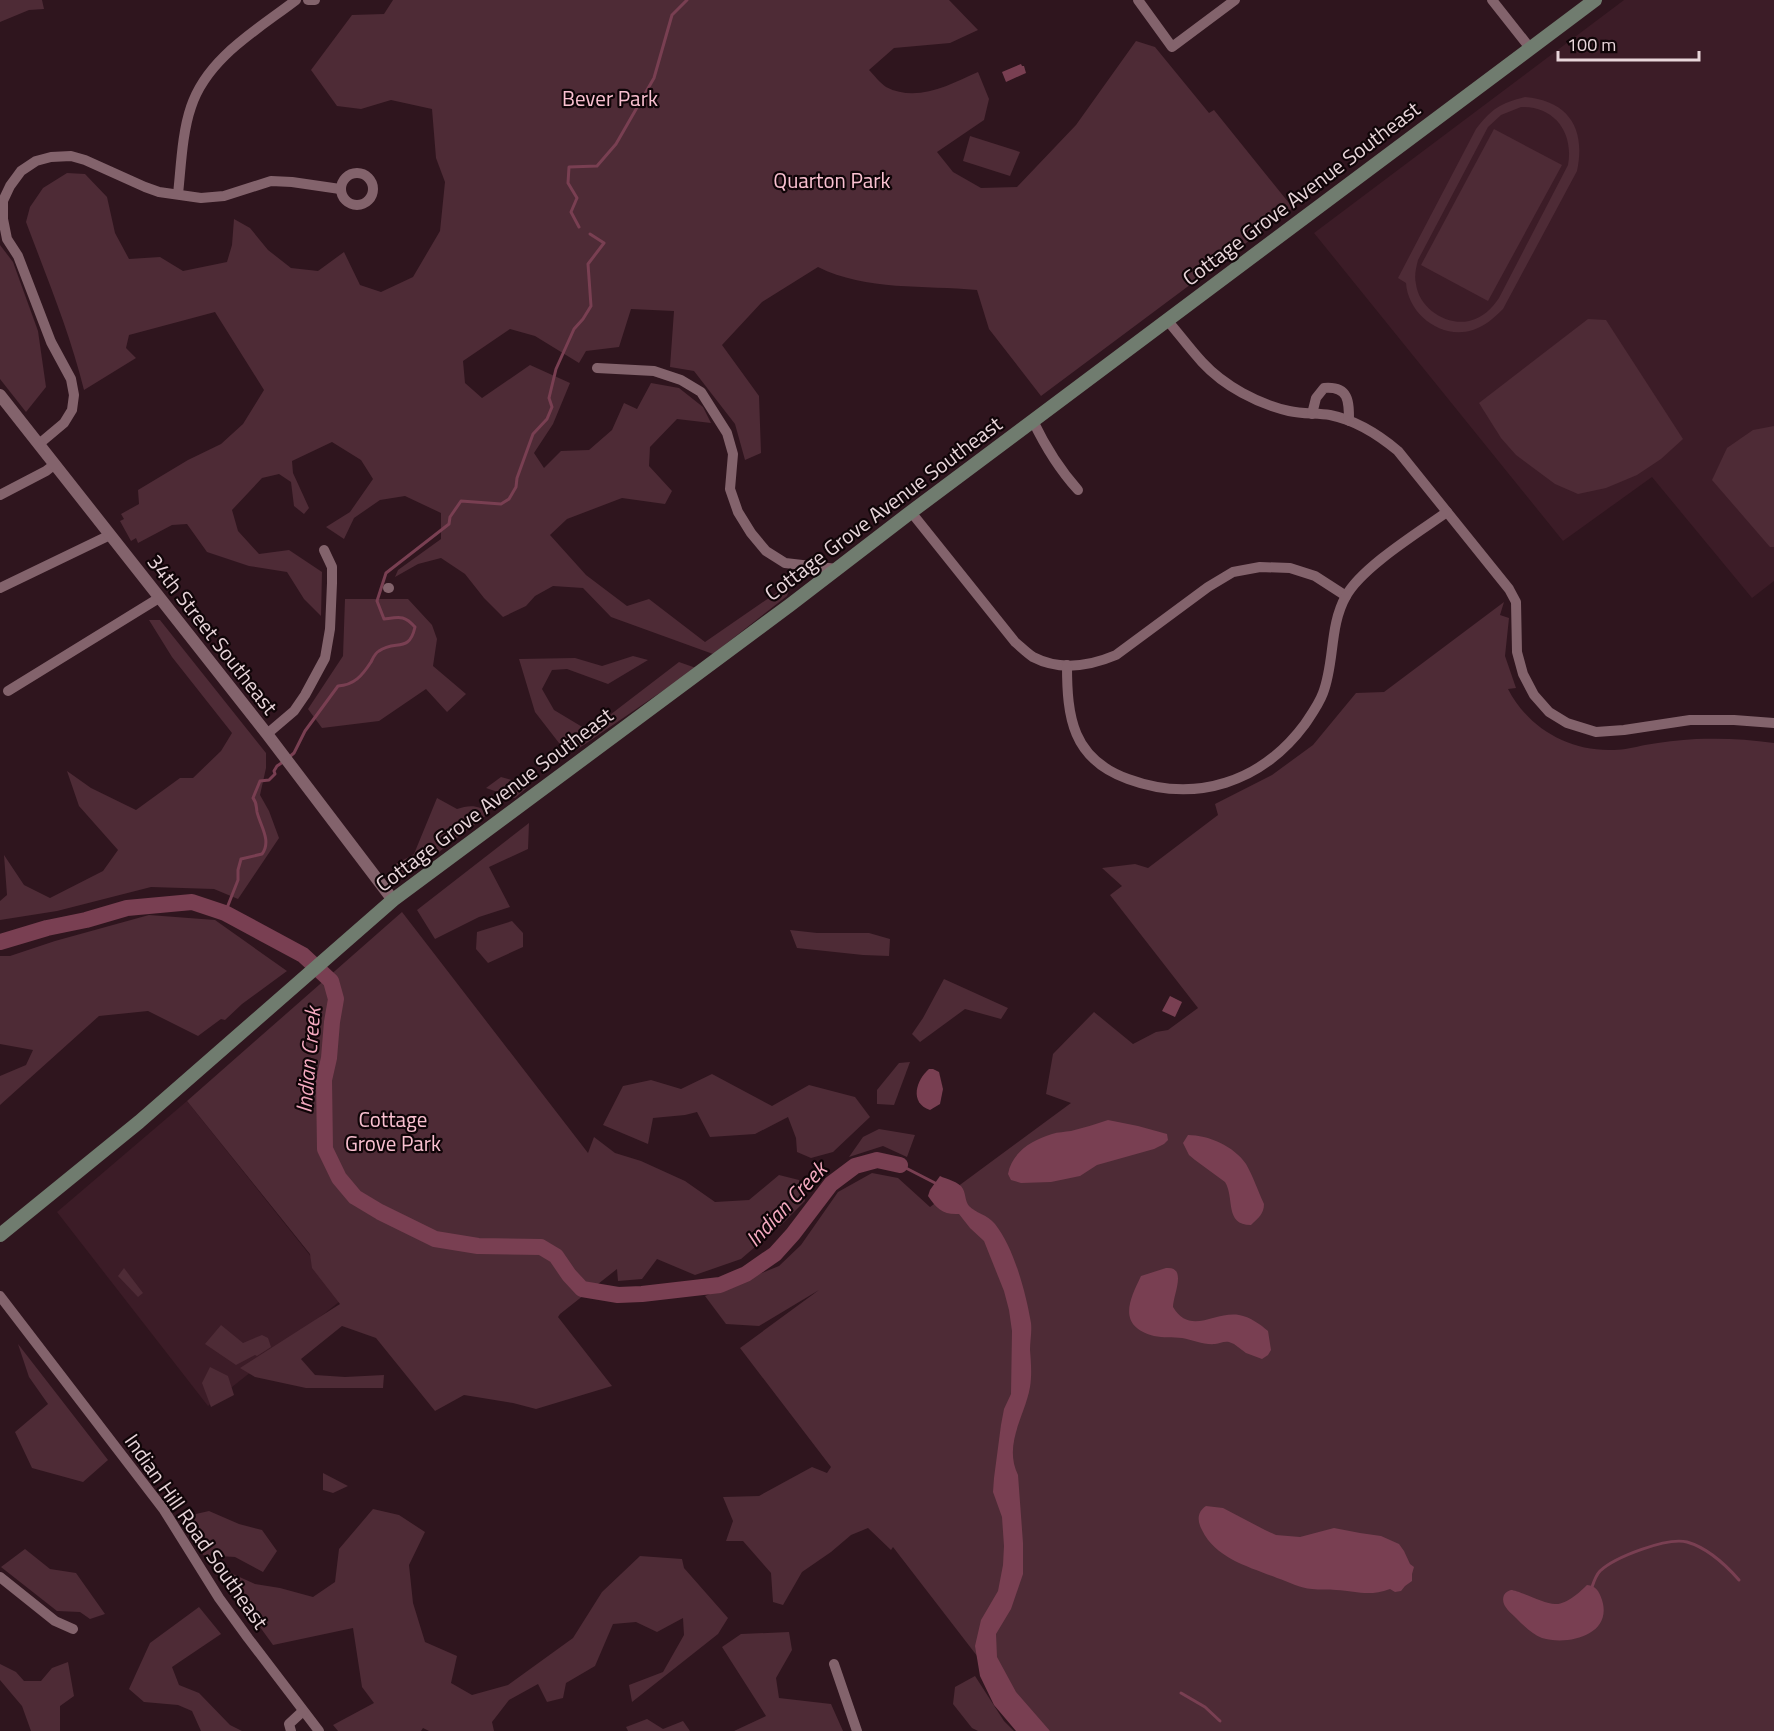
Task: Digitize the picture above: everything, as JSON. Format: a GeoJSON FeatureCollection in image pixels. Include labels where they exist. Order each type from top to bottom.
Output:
{"type":"FeatureCollection","features":[{"type":"Feature","properties":{"kind":"main road","name":"Cottage Grove Avenue Southeast"},"geometry":{"type":"LineString","coordinates":[[0,1234],[130,1129],[393,900],[1595,0]]}},
{"type":"Feature","properties":{"kind":"street"},"geometry":{"type":"LineString","coordinates":[[178,194],[191,107],[207,75],[226,54],[296,0]]}},
{"type":"Feature","properties":{"kind":"street"},"geometry":{"type":"LineString","coordinates":[[308,0],[315,0]]}},
{"type":"Feature","properties":{"kind":"street"},"geometry":{"type":"LineString","coordinates":[[1138,0],[1172,47],[1234,0]]}},
{"type":"Feature","properties":{"kind":"street"},"geometry":{"type":"LineString","coordinates":[[1492,0],[1530,48]]}},
{"type":"Feature","properties":{"kind":"street"},"geometry":{"type":"LineString","coordinates":[[39,444],[64,423],[72,411],[74,395],[71,379],[51,342],[18,256],[7,239],[3,219],[3,201],[21,171],[36,161],[70,156],[85,159],[159,192],[201,198],[224,196],[271,182],[292,182],[340,189]]}},
{"type":"Feature","properties":{"kind":"street"},"geometry":{"type":"LineString","coordinates":[[1167,320],[1203,363],[1227,384],[1270,405],[1290,411],[1332,416],[1349,421],[1382,438],[1398,451],[1509,589],[1516,602],[1517,652],[1523,674],[1534,695],[1549,712],[1567,723],[1596,732],[1690,720],[1774,723]]}},
{"type":"Feature","properties":{"kind":"street"},"geometry":{"type":"LineString","coordinates":[[597,368],[654,371],[681,380],[701,392],[727,433],[734,454],[730,489],[738,512],[751,533],[766,551],[785,563],[837,569]]}},
{"type":"Feature","properties":{"kind":"street"},"geometry":{"type":"LineString","coordinates":[[1312,414],[1316,398],[1324,388],[1336,387],[1344,392],[1349,403],[1349,421]]}},
{"type":"Feature","properties":{"kind":"street","name":"34th Street Southeast"},"geometry":{"type":"LineString","coordinates":[[0,395],[267,734],[393,900]]}},
{"type":"Feature","properties":{"kind":"street","name":"Cottage Grove Avenue Southeast"},"geometry":{"type":"LineString","coordinates":[[1033,421],[1055,462],[1078,490]]}},
{"type":"Feature","properties":{"kind":"street"},"geometry":{"type":"LineString","coordinates":[[0,495],[55,465]]}},
{"type":"Feature","properties":{"kind":"street"},"geometry":{"type":"LineString","coordinates":[[911,512],[1015,642],[1032,656],[1049,663],[1080,666],[1116,655],[1208,587],[1233,572],[1260,567],[1290,568],[1315,576],[1346,596]]}},
{"type":"Feature","properties":{"kind":"street"},"geometry":{"type":"LineString","coordinates":[[1067,665],[1067,697],[1071,721],[1079,739],[1092,758],[1108,770],[1145,785],[1164,789],[1208,788],[1232,781],[1274,757],[1293,740],[1310,716],[1323,693],[1339,615],[1346,596],[1359,579],[1377,563],[1447,512]]}},
{"type":"Feature","properties":{"kind":"street"},"geometry":{"type":"LineString","coordinates":[[0,588],[110,536]]}},
{"type":"Feature","properties":{"kind":"street"},"geometry":{"type":"LineString","coordinates":[[267,734],[294,711],[325,658],[330,629],[332,567],[324,550]]}},
{"type":"Feature","properties":{"kind":"street"},"geometry":{"type":"LineString","coordinates":[[8,691],[159,598]]}},
{"type":"Feature","properties":{"kind":"street","name":"Indian Hill Road Southeast"},"geometry":{"type":"LineString","coordinates":[[0,1296],[164,1510],[219,1598],[319,1731]]}},
{"type":"Feature","properties":{"kind":"street"},"geometry":{"type":"LineString","coordinates":[[0,1577],[55,1621],[73,1629]]}},
{"type":"Feature","properties":{"kind":"street"},"geometry":{"type":"LineString","coordinates":[[834,1664],[857,1731]]}},
{"type":"Feature","properties":{"kind":"street"},"geometry":{"type":"LineString","coordinates":[[291,1731],[289,1724],[303,1711]]}},
{"type":"Feature","properties":{"kind":"shaded area"},"geometry":{"type":"Polygon","coordinates":[[[1624,0],[1774,0],[1774,581],[1752,598],[1652,477],[1563,541],[1314,233],[1624,0]]]}},
{"type":"Feature","properties":{"kind":"shaded area"},"geometry":{"type":"Polygon","coordinates":[[[1021,64],[1026,73],[1006,82],[1002,72],[1021,64]]]}},
{"type":"Feature","properties":{"kind":"shaded area"},"geometry":{"type":"Polygon","coordinates":[[[1170,996],[1182,1002],[1175,1017],[1162,1011],[1170,996]]]}},
{"type":"Feature","properties":{"kind":"shaded area"},"geometry":{"type":"Polygon","coordinates":[[[929,1069],[939,1072],[943,1089],[940,1104],[930,1110],[923,1107],[917,1097],[918,1085],[929,1069]]]}},
{"type":"Feature","properties":{"kind":"shaded area"},"geometry":{"type":"Polygon","coordinates":[[[187,1101],[344,1298],[208,1406],[57,1212],[187,1101]]]}},
{"type":"Feature","properties":{"kind":"shaded area"},"geometry":{"type":"Polygon","coordinates":[[[1108,1120],[1167,1134],[1168,1140],[1154,1149],[1097,1165],[1080,1176],[1051,1182],[1021,1183],[1011,1180],[1008,1174],[1010,1166],[1018,1153],[1030,1143],[1052,1134],[1108,1120]]]}},
{"type":"Feature","properties":{"kind":"shaded area"},"geometry":{"type":"Polygon","coordinates":[[[1188,1135],[1204,1137],[1228,1147],[1246,1164],[1264,1204],[1262,1213],[1251,1225],[1237,1221],[1225,1182],[1189,1155],[1183,1143],[1188,1135]]]}},
{"type":"Feature","properties":{"kind":"shaded area"},"geometry":{"type":"Polygon","coordinates":[[[940,1176],[961,1187],[969,1206],[992,1221],[1002,1234],[1018,1271],[1029,1311],[1031,1382],[1016,1430],[1013,1452],[1018,1475],[1023,1574],[1011,1609],[996,1634],[997,1657],[1016,1692],[1050,1731],[1016,1731],[994,1705],[980,1676],[975,1646],[981,1620],[998,1591],[1003,1565],[1002,1517],[993,1492],[1001,1425],[1004,1409],[1011,1394],[1012,1331],[1004,1291],[984,1241],[959,1214],[941,1210],[928,1196],[940,1176]]]}},
{"type":"Feature","properties":{"kind":"shaded area"},"geometry":{"type":"Polygon","coordinates":[[[1166,1268],[1173,1269],[1178,1276],[1173,1307],[1180,1316],[1195,1321],[1230,1315],[1247,1317],[1268,1331],[1271,1350],[1268,1355],[1262,1359],[1246,1353],[1229,1342],[1211,1344],[1182,1338],[1154,1336],[1142,1332],[1130,1319],[1130,1303],[1133,1295],[1141,1276],[1166,1268]]]}},
{"type":"Feature","properties":{"kind":"shaded area"},"geometry":{"type":"Polygon","coordinates":[[[1206,1506],[1223,1508],[1276,1535],[1300,1537],[1334,1528],[1381,1536],[1399,1544],[1404,1551],[1410,1564],[1414,1567],[1412,1581],[1401,1591],[1395,1592],[1390,1589],[1369,1593],[1312,1589],[1294,1585],[1245,1566],[1216,1548],[1208,1540],[1199,1523],[1199,1514],[1206,1506]]]}},
{"type":"Feature","properties":{"kind":"shaded area"},"geometry":{"type":"Polygon","coordinates":[[[1587,1585],[1593,1586],[1598,1592],[1604,1612],[1595,1630],[1575,1639],[1552,1640],[1538,1636],[1528,1630],[1503,1602],[1504,1595],[1511,1590],[1544,1602],[1559,1604],[1573,1598],[1587,1585]]]}},
{"type":"Feature","properties":{"kind":"green space"},"geometry":{"type":"Polygon","coordinates":[[[0,0],[42,0],[44,9],[29,10],[0,22],[0,0]]]}},
{"type":"Feature","properties":{"kind":"green space"},"geometry":{"type":"Polygon","coordinates":[[[393,0],[949,0],[978,30],[950,43],[894,48],[869,70],[886,87],[909,93],[933,90],[978,72],[989,99],[984,120],[937,152],[953,172],[981,188],[1017,187],[1076,125],[1136,41],[1155,47],[1209,113],[1214,110],[1293,208],[1041,396],[989,329],[977,290],[876,284],[836,275],[818,267],[762,302],[722,345],[759,396],[761,453],[745,460],[735,424],[694,371],[670,367],[674,311],[631,309],[619,347],[586,351],[579,363],[535,336],[510,329],[463,361],[465,383],[482,398],[530,365],[570,383],[553,424],[534,453],[544,468],[561,451],[589,450],[612,430],[624,403],[637,409],[651,383],[679,388],[703,407],[711,423],[677,419],[650,447],[649,466],[672,491],[665,504],[622,498],[567,519],[550,535],[586,575],[627,606],[649,599],[705,642],[792,582],[787,596],[713,654],[611,617],[583,588],[553,586],[535,596],[526,606],[503,617],[465,574],[441,558],[418,564],[395,577],[398,570],[441,539],[441,513],[405,496],[380,500],[354,518],[344,539],[326,527],[350,512],[373,479],[361,460],[332,442],[292,461],[293,473],[309,508],[304,514],[294,506],[291,482],[279,474],[262,478],[232,510],[238,531],[259,554],[289,550],[322,572],[321,616],[304,599],[287,572],[249,566],[207,552],[187,524],[172,525],[138,543],[136,538],[131,541],[120,521],[124,519],[121,514],[139,504],[138,490],[188,460],[221,444],[243,424],[264,390],[215,312],[129,335],[126,348],[136,358],[84,390],[65,327],[26,222],[30,207],[43,188],[67,173],[85,174],[107,197],[115,233],[129,259],[160,257],[183,271],[227,262],[232,245],[234,219],[250,228],[268,250],[291,268],[318,271],[344,252],[360,285],[381,292],[413,277],[440,231],[445,182],[436,158],[432,109],[391,100],[361,109],[337,106],[311,70],[352,15],[384,14],[393,0]]]}},
{"type":"Feature","properties":{"kind":"green space"},"geometry":{"type":"Polygon","coordinates":[[[1525,97],[1553,104],[1571,120],[1579,142],[1577,171],[1503,309],[1489,321],[1473,330],[1461,332],[1438,328],[1420,314],[1408,294],[1406,283],[1398,278],[1476,129],[1492,112],[1503,104],[1525,97]],[[1521,107],[1501,115],[1488,127],[1418,260],[1415,278],[1418,293],[1428,308],[1443,318],[1460,322],[1474,320],[1483,315],[1499,298],[1568,165],[1568,142],[1559,123],[1552,116],[1533,108],[1521,107]]]}},
{"type":"Feature","properties":{"kind":"green space"},"geometry":{"type":"Polygon","coordinates":[[[1494,129],[1562,165],[1488,301],[1421,265],[1494,129]]]}},
{"type":"Feature","properties":{"kind":"green space"},"geometry":{"type":"Polygon","coordinates":[[[970,136],[1020,152],[1010,176],[963,161],[970,136]]]}},
{"type":"Feature","properties":{"kind":"green space"},"geometry":{"type":"Polygon","coordinates":[[[0,245],[13,262],[38,331],[46,387],[26,412],[0,379],[0,245]]]}},
{"type":"Feature","properties":{"kind":"green space"},"geometry":{"type":"Polygon","coordinates":[[[1588,319],[1606,320],[1683,439],[1661,459],[1637,475],[1606,488],[1578,494],[1555,484],[1516,455],[1501,438],[1479,403],[1588,319]]]}},
{"type":"Feature","properties":{"kind":"green space"},"geometry":{"type":"Polygon","coordinates":[[[1774,426],[1774,547],[1770,547],[1712,480],[1727,448],[1753,430],[1774,426]]]}},
{"type":"Feature","properties":{"kind":"green space"},"geometry":{"type":"Polygon","coordinates":[[[345,599],[408,599],[432,625],[437,639],[433,666],[466,694],[447,712],[426,689],[379,721],[322,728],[308,709],[343,656],[345,599]]]}},
{"type":"Feature","properties":{"kind":"green space"},"geometry":{"type":"Polygon","coordinates":[[[1504,602],[1500,615],[1509,618],[1505,656],[1516,688],[1508,689],[1516,703],[1527,715],[1552,735],[1581,747],[1597,750],[1622,750],[1696,739],[1735,739],[1774,743],[1774,1731],[1035,1731],[893,1547],[891,1550],[868,1528],[851,1535],[802,1572],[783,1605],[773,1602],[771,1573],[743,1541],[726,1541],[733,1521],[723,1497],[759,1496],[812,1467],[827,1473],[831,1467],[740,1348],[819,1290],[759,1326],[726,1324],[705,1296],[779,1266],[801,1245],[838,1192],[872,1173],[898,1178],[930,1207],[1071,1103],[1046,1094],[1053,1054],[1094,1012],[1133,1044],[1156,1032],[1168,1030],[1198,1008],[1110,895],[1122,886],[1102,868],[1135,864],[1148,868],[1218,815],[1215,804],[1272,775],[1313,745],[1356,693],[1384,692],[1504,602]]]}},
{"type":"Feature","properties":{"kind":"green space"},"geometry":{"type":"Polygon","coordinates":[[[149,620],[160,620],[266,753],[266,768],[260,795],[279,838],[238,899],[214,889],[151,887],[57,911],[0,920],[0,901],[7,895],[4,855],[24,885],[50,898],[103,871],[118,850],[79,806],[67,771],[91,788],[136,810],[180,778],[193,778],[221,751],[232,733],[172,657],[149,620]]]}},
{"type":"Feature","properties":{"kind":"green space"},"geometry":{"type":"Polygon","coordinates":[[[633,656],[648,660],[608,684],[567,669],[552,670],[542,689],[554,710],[589,731],[679,662],[696,668],[575,751],[559,743],[535,712],[519,659],[575,658],[602,666],[633,656]]]}},
{"type":"Feature","properties":{"kind":"green space"},"geometry":{"type":"Polygon","coordinates":[[[501,777],[530,785],[515,798],[486,788],[501,777]]]}},
{"type":"Feature","properties":{"kind":"green space"},"geometry":{"type":"Polygon","coordinates":[[[437,798],[457,809],[474,806],[488,814],[404,879],[394,865],[414,854],[437,798]]]}},
{"type":"Feature","properties":{"kind":"green space"},"geometry":{"type":"Polygon","coordinates":[[[529,823],[528,849],[489,867],[510,907],[479,917],[435,939],[417,910],[529,823]]]}},
{"type":"Feature","properties":{"kind":"green space","name":"Cottage Grove Park"},"geometry":{"type":"Polygon","coordinates":[[[402,912],[588,1153],[594,1137],[615,1153],[641,1161],[685,1181],[715,1202],[749,1200],[779,1175],[799,1180],[805,1201],[741,1259],[695,1275],[657,1259],[642,1279],[618,1281],[617,1269],[560,1314],[558,1317],[612,1386],[536,1409],[464,1395],[435,1411],[376,1338],[342,1326],[301,1359],[315,1375],[345,1377],[384,1375],[383,1388],[306,1388],[255,1377],[240,1368],[340,1304],[312,1268],[310,1254],[187,1101],[402,912]]]}},
{"type":"Feature","properties":{"kind":"green space"},"geometry":{"type":"Polygon","coordinates":[[[149,915],[215,920],[287,971],[242,1004],[225,1020],[221,1019],[198,1036],[148,1011],[99,1016],[0,1105],[0,1076],[26,1065],[33,1050],[0,1044],[0,956],[10,956],[149,915]]]}},
{"type":"Feature","properties":{"kind":"green space"},"geometry":{"type":"Polygon","coordinates":[[[512,921],[523,933],[523,947],[488,963],[476,949],[477,932],[512,921]]]}},
{"type":"Feature","properties":{"kind":"green space"},"geometry":{"type":"Polygon","coordinates":[[[790,930],[817,933],[869,933],[890,939],[889,956],[797,948],[790,930]]]}},
{"type":"Feature","properties":{"kind":"green space"},"geometry":{"type":"Polygon","coordinates":[[[944,979],[1008,1008],[1001,1019],[965,1009],[920,1042],[912,1034],[944,979]]]}},
{"type":"Feature","properties":{"kind":"green space"},"geometry":{"type":"Polygon","coordinates":[[[910,1062],[894,1105],[877,1104],[877,1090],[899,1063],[910,1062]]]}},
{"type":"Feature","properties":{"kind":"green space"},"geometry":{"type":"Polygon","coordinates":[[[712,1074],[772,1106],[809,1085],[855,1097],[870,1117],[833,1152],[811,1158],[797,1152],[796,1138],[788,1117],[755,1134],[710,1137],[697,1112],[653,1118],[648,1144],[603,1125],[623,1086],[651,1080],[681,1089],[712,1074]]]}},
{"type":"Feature","properties":{"kind":"green space"},"geometry":{"type":"Polygon","coordinates":[[[879,1129],[915,1135],[907,1157],[883,1146],[849,1157],[863,1137],[879,1129]]]}},
{"type":"Feature","properties":{"kind":"green space"},"geometry":{"type":"Polygon","coordinates":[[[124,1268],[143,1293],[138,1297],[118,1276],[124,1268]]]}},
{"type":"Feature","properties":{"kind":"green space"},"geometry":{"type":"Polygon","coordinates":[[[221,1325],[243,1343],[262,1335],[268,1338],[271,1347],[236,1365],[205,1344],[221,1325]]]}},
{"type":"Feature","properties":{"kind":"green space"},"geometry":{"type":"Polygon","coordinates":[[[18,1344],[108,1460],[83,1482],[32,1468],[15,1432],[48,1404],[29,1377],[18,1344]]]}},
{"type":"Feature","properties":{"kind":"green space"},"geometry":{"type":"Polygon","coordinates":[[[210,1367],[228,1376],[234,1395],[211,1407],[202,1383],[210,1367]]]}},
{"type":"Feature","properties":{"kind":"green space"},"geometry":{"type":"Polygon","coordinates":[[[323,1473],[348,1486],[333,1493],[323,1490],[323,1473]]]}},
{"type":"Feature","properties":{"kind":"green space"},"geometry":{"type":"Polygon","coordinates":[[[373,1509],[399,1515],[425,1532],[409,1565],[413,1603],[425,1642],[457,1656],[451,1683],[472,1695],[508,1685],[573,1638],[602,1592],[640,1556],[682,1559],[684,1568],[728,1618],[718,1634],[632,1702],[629,1685],[663,1672],[684,1635],[683,1618],[657,1632],[636,1622],[613,1624],[595,1666],[566,1683],[563,1698],[547,1702],[538,1684],[509,1700],[492,1722],[494,1731],[429,1731],[423,1728],[421,1731],[338,1731],[333,1725],[374,1703],[362,1687],[353,1628],[273,1645],[224,1570],[255,1584],[313,1597],[335,1582],[339,1549],[373,1509]]]}},
{"type":"Feature","properties":{"kind":"green space"},"geometry":{"type":"Polygon","coordinates":[[[209,1511],[239,1524],[262,1530],[277,1551],[263,1572],[235,1557],[203,1555],[187,1516],[209,1511]]]}},
{"type":"Feature","properties":{"kind":"green space"},"geometry":{"type":"Polygon","coordinates":[[[25,1549],[50,1569],[76,1573],[105,1614],[90,1619],[80,1612],[57,1611],[1,1567],[25,1549]]]}},
{"type":"Feature","properties":{"kind":"green space"},"geometry":{"type":"Polygon","coordinates":[[[199,1607],[221,1634],[172,1667],[179,1685],[199,1693],[230,1725],[242,1731],[201,1731],[192,1711],[178,1705],[144,1702],[129,1689],[150,1643],[199,1607]]]}},
{"type":"Feature","properties":{"kind":"green space"},"geometry":{"type":"Polygon","coordinates":[[[789,1632],[792,1650],[776,1678],[779,1698],[831,1704],[843,1731],[734,1731],[766,1716],[722,1647],[741,1634],[789,1632]]]}},
{"type":"Feature","properties":{"kind":"green space"},"geometry":{"type":"Polygon","coordinates":[[[68,1662],[74,1696],[60,1706],[60,1731],[31,1731],[22,1706],[0,1680],[0,1664],[16,1672],[24,1681],[41,1681],[52,1668],[68,1662]]]}},
{"type":"Feature","properties":{"kind":"green space"},"geometry":{"type":"Polygon","coordinates":[[[975,1676],[1004,1721],[1014,1731],[978,1731],[972,1728],[953,1704],[955,1687],[975,1676]]]}},
{"type":"Feature","properties":{"kind":"green space"},"geometry":{"type":"Polygon","coordinates":[[[647,1719],[663,1729],[683,1721],[690,1731],[628,1731],[626,1727],[647,1719]]]}},
{"type":"Feature","properties":{"kind":"waterway"},"geometry":{"type":"LineString","coordinates":[[579,227],[571,212],[577,198],[568,183],[569,167],[597,166],[616,144],[654,78],[672,15],[687,0]]}},
{"type":"Feature","properties":{"kind":"waterway"},"geometry":{"type":"LineString","coordinates":[[288,758],[294,753],[305,731],[338,686],[349,684],[357,679],[378,652],[405,643],[412,635],[415,627],[408,620],[398,617],[384,619],[377,601],[386,573],[449,524],[450,517],[461,501],[501,504],[509,499],[516,487],[533,434],[547,419],[552,407],[549,398],[556,369],[574,329],[591,306],[588,264],[604,243],[590,234]]}},
{"type":"Feature","properties":{"kind":"waterway"},"geometry":{"type":"LineString","coordinates":[[225,913],[238,880],[241,859],[262,854],[265,849],[266,838],[253,798],[260,781],[269,780],[275,774],[277,766],[283,762]]}},
{"type":"Feature","properties":{"kind":"waterway","name":"Indian Creek"},"geometry":{"type":"LineString","coordinates":[[0,942],[127,908],[192,902],[225,913],[303,955],[331,981],[336,999],[324,1080],[325,1149],[339,1178],[355,1197],[435,1239],[478,1246],[541,1247],[556,1256],[582,1289],[618,1295],[720,1285],[746,1274],[775,1254],[831,1184],[855,1166],[877,1160],[900,1165]]}},
{"type":"Feature","properties":{"kind":"waterway","name":"Indian Creek"},"geometry":{"type":"LineString","coordinates":[[900,1165],[937,1184]]}},
{"type":"Feature","properties":{"kind":"waterway"},"geometry":{"type":"LineString","coordinates":[[1592,1587],[1600,1571],[1617,1560],[1642,1549],[1678,1541],[1687,1542],[1709,1552],[1739,1580]]}},
{"type":"Feature","properties":{"kind":"waterway"},"geometry":{"type":"LineString","coordinates":[[1181,1693],[1205,1707],[1220,1721]]}},
{"type":"Feature","properties":{"kind":"park label","name":"Bever Park"},"geometry":{"type":"Point","coordinates":[610,98]}},
{"type":"Feature","properties":{"kind":"park label","name":"Quarton Park"},"geometry":{"type":"Point","coordinates":[832,180]}}]}
